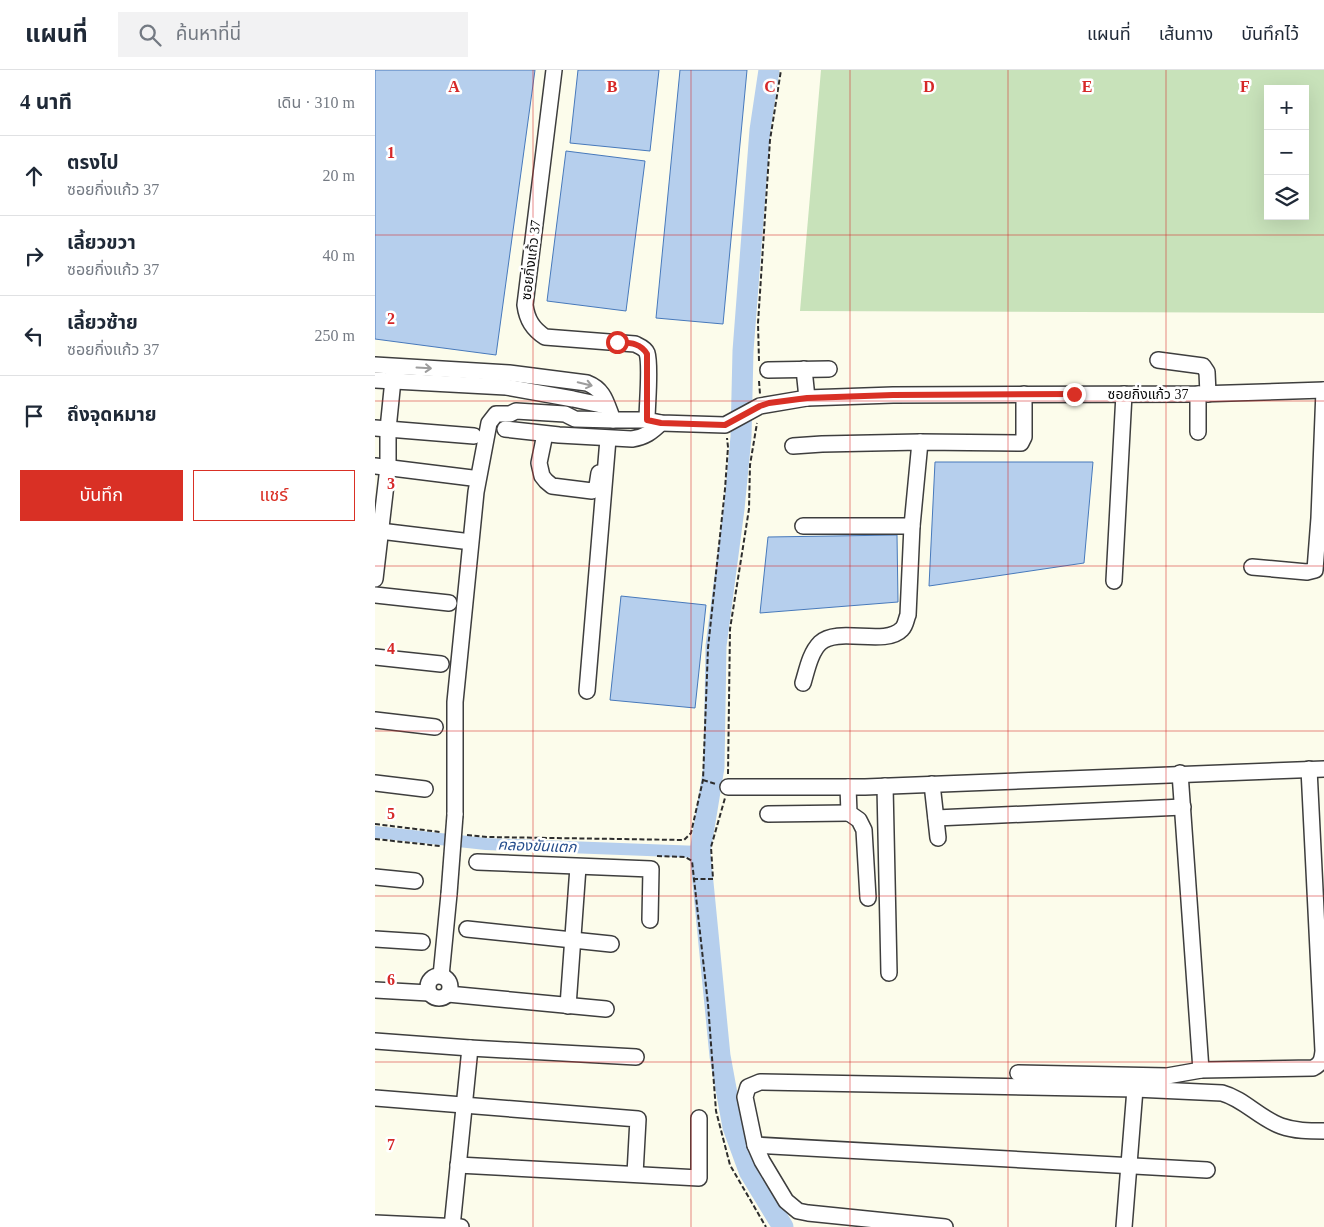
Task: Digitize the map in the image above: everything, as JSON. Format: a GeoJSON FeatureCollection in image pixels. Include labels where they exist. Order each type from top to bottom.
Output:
{"type":"FeatureCollection","features":[{"type":"Feature","properties":{"kind":"street","name":"ซอยกิ่งแก้ว 37"},"geometry":{"type":"LineString","coordinates":[[554,70],[525,306],[527,315],[535,330],[545,337],[635,344],[645,350],[654,421]]}},
{"type":"Feature","properties":{"kind":"street"},"geometry":{"type":"LineString","coordinates":[[1158,360],[1203,366],[1207,372],[1198,432]]}},
{"type":"Feature","properties":{"kind":"street"},"geometry":{"type":"LineString","coordinates":[[375,365],[394,373],[531,383],[610,413],[654,421],[725,425]]}},
{"type":"Feature","properties":{"kind":"street"},"geometry":{"type":"LineString","coordinates":[[762,372],[804,368],[829,369]]}},
{"type":"Feature","properties":{"kind":"street"},"geometry":{"type":"LineString","coordinates":[[804,368],[807,398]]}},
{"type":"Feature","properties":{"kind":"street"},"geometry":{"type":"LineString","coordinates":[[375,380],[394,373]]}},
{"type":"Feature","properties":{"kind":"street"},"geometry":{"type":"LineString","coordinates":[[375,579],[381,531],[382,429],[394,373]]}},
{"type":"Feature","properties":{"kind":"street","name":"ซอยกิ่งแก้ว 37"},"geometry":{"type":"LineString","coordinates":[[725,425],[769,403],[807,398],[893,395],[1203,394],[1324,390]]}},
{"type":"Feature","properties":{"kind":"street"},"geometry":{"type":"LineString","coordinates":[[1252,567],[1307,572],[1315,570],[1324,390]]}},
{"type":"Feature","properties":{"kind":"street"},"geometry":{"type":"LineString","coordinates":[[793,446],[920,442],[1021,443],[1024,437],[1024,394]]}},
{"type":"Feature","properties":{"kind":"street"},"geometry":{"type":"LineString","coordinates":[[1114,581],[1124,394]]}},
{"type":"Feature","properties":{"kind":"street"},"geometry":{"type":"LineString","coordinates":[[505,429],[560,428],[610,413]]}},
{"type":"Feature","properties":{"kind":"street"},"geometry":{"type":"LineString","coordinates":[[441,976],[455,815],[455,702],[476,492],[489,422],[496,414],[508,414],[515,420],[606,439],[632,439],[642,438],[651,433],[654,421]]}},
{"type":"Feature","properties":{"kind":"street"},"geometry":{"type":"LineString","coordinates":[[560,428],[539,463],[542,476],[552,486],[592,491],[597,486],[606,439]]}},
{"type":"Feature","properties":{"kind":"street"},"geometry":{"type":"LineString","coordinates":[[382,429],[474,436]]}},
{"type":"Feature","properties":{"kind":"street"},"geometry":{"type":"LineString","coordinates":[[587,691],[606,439]]}},
{"type":"Feature","properties":{"kind":"street"},"geometry":{"type":"LineString","coordinates":[[803,683],[811,656],[821,642],[835,637],[889,635],[901,630],[905,625],[908,615],[912,526],[920,442]]}},
{"type":"Feature","properties":{"kind":"street"},"geometry":{"type":"LineString","coordinates":[[381,467],[472,478]]}},
{"type":"Feature","properties":{"kind":"street"},"geometry":{"type":"LineString","coordinates":[[803,526],[912,526]]}},
{"type":"Feature","properties":{"kind":"street"},"geometry":{"type":"LineString","coordinates":[[381,531],[463,541]]}},
{"type":"Feature","properties":{"kind":"street"},"geometry":{"type":"LineString","coordinates":[[375,595],[449,603]]}},
{"type":"Feature","properties":{"kind":"street"},"geometry":{"type":"LineString","coordinates":[[375,657],[441,664]]}},
{"type":"Feature","properties":{"kind":"street"},"geometry":{"type":"LineString","coordinates":[[375,720],[435,727]]}},
{"type":"Feature","properties":{"kind":"street"},"geometry":{"type":"LineString","coordinates":[[728,787],[885,786],[1316,769],[1322,1060],[1319,1064],[1313,1068],[1201,1070],[1167,1076],[1018,1073]]}},
{"type":"Feature","properties":{"kind":"street"},"geometry":{"type":"LineString","coordinates":[[1179,774],[1183,806],[1201,1070]]}},
{"type":"Feature","properties":{"kind":"street"},"geometry":{"type":"LineString","coordinates":[[375,784],[425,789]]}},
{"type":"Feature","properties":{"kind":"street"},"geometry":{"type":"LineString","coordinates":[[932,784],[938,838]]}},
{"type":"Feature","properties":{"kind":"street"},"geometry":{"type":"LineString","coordinates":[[885,786],[889,973]]}},
{"type":"Feature","properties":{"kind":"street"},"geometry":{"type":"LineString","coordinates":[[848,787],[849,813]]}},
{"type":"Feature","properties":{"kind":"street"},"geometry":{"type":"LineString","coordinates":[[936,818],[1183,806]]}},
{"type":"Feature","properties":{"kind":"street"},"geometry":{"type":"LineString","coordinates":[[768,814],[849,813],[859,820],[864,830],[866,842],[867,898]]}},
{"type":"Feature","properties":{"kind":"street"},"geometry":{"type":"LineString","coordinates":[[477,862],[651,869],[650,920]]}},
{"type":"Feature","properties":{"kind":"street"},"geometry":{"type":"LineString","coordinates":[[568,1006],[578,867]]}},
{"type":"Feature","properties":{"kind":"street"},"geometry":{"type":"LineString","coordinates":[[375,877],[415,881]]}},
{"type":"Feature","properties":{"kind":"street"},"geometry":{"type":"LineString","coordinates":[[467,929],[611,944]]}},
{"type":"Feature","properties":{"kind":"street"},"geometry":{"type":"LineString","coordinates":[[375,939],[422,942]]}},
{"type":"Feature","properties":{"kind":"street"},"geometry":{"type":"LineString","coordinates":[[375,990],[429,993],[438,999],[448,994],[450,983],[445,977],[441,976],[431,979],[427,986],[429,993]]}},
{"type":"Feature","properties":{"kind":"street"},"geometry":{"type":"LineString","coordinates":[[448,994],[606,1009]]}},
{"type":"Feature","properties":{"kind":"street"},"geometry":{"type":"LineString","coordinates":[[375,1041],[637,1057]]}},
{"type":"Feature","properties":{"kind":"street"},"geometry":{"type":"LineString","coordinates":[[451,1227],[469,1048]]}},
{"type":"Feature","properties":{"kind":"street"},"geometry":{"type":"LineString","coordinates":[[945,1227],[798,1211],[786,1201],[755,1146],[745,1097],[748,1086],[760,1082],[1135,1089],[1222,1093],[1233,1096],[1280,1126],[1305,1131],[1324,1131]]}},
{"type":"Feature","properties":{"kind":"street"},"geometry":{"type":"LineString","coordinates":[[1124,1227],[1135,1089]]}},
{"type":"Feature","properties":{"kind":"street"},"geometry":{"type":"LineString","coordinates":[[375,1098],[638,1119],[635,1174]]}},
{"type":"Feature","properties":{"kind":"street"},"geometry":{"type":"LineString","coordinates":[[458,1164],[699,1178],[699,1118]]}},
{"type":"Feature","properties":{"kind":"street"},"geometry":{"type":"LineString","coordinates":[[755,1146],[1207,1170]]}},
{"type":"Feature","properties":{"kind":"street"},"geometry":{"type":"LineString","coordinates":[[375,1223],[394,1226],[461,1227]]}},
{"type":"Feature","properties":{"kind":"path"},"geometry":{"type":"LineString","coordinates":[[693,879],[713,879],[711,847],[728,787],[730,629],[749,509],[750,465],[760,406],[762,372],[758,323],[770,140],[781,70]]}},
{"type":"Feature","properties":{"kind":"path"},"geometry":{"type":"LineString","coordinates":[[459,834],[487,837],[684,840],[691,833],[703,780],[708,648],[728,447],[725,425]]}},
{"type":"Feature","properties":{"kind":"path"},"geometry":{"type":"LineString","coordinates":[[375,824],[440,832]]}},
{"type":"Feature","properties":{"kind":"path"},"geometry":{"type":"LineString","coordinates":[[375,839],[443,846]]}},
{"type":"Feature","properties":{"kind":"path"},"geometry":{"type":"LineString","coordinates":[[649,856],[685,857],[692,861],[708,1004],[716,1110],[730,1165],[766,1227]]}},
{"type":"Feature","properties":{"kind":"green space"},"geometry":{"type":"Polygon","coordinates":[[[821,70],[1324,70],[1324,313],[800,311],[821,70]]]}},
{"type":"Feature","properties":{"kind":"water"},"geometry":{"type":"Polygon","coordinates":[[[375,70],[535,70],[496,355],[375,339],[375,70]]]}},
{"type":"Feature","properties":{"kind":"water"},"geometry":{"type":"Polygon","coordinates":[[[578,70],[659,70],[650,151],[570,143],[578,70]]]}},
{"type":"Feature","properties":{"kind":"water"},"geometry":{"type":"Polygon","coordinates":[[[680,70],[747,70],[723,324],[656,318],[680,70]]]}},
{"type":"Feature","properties":{"kind":"water"},"geometry":{"type":"Polygon","coordinates":[[[566,151],[645,161],[626,311],[547,301],[566,151]]]}},
{"type":"Feature","properties":{"kind":"water"},"geometry":{"type":"Polygon","coordinates":[[[935,462],[1093,462],[1084,563],[929,586],[935,462]]]}},
{"type":"Feature","properties":{"kind":"water"},"geometry":{"type":"Polygon","coordinates":[[[897,535],[898,602],[760,613],[768,537],[897,535]]]}},
{"type":"Feature","properties":{"kind":"water"},"geometry":{"type":"Polygon","coordinates":[[[621,596],[706,605],[695,708],[610,700],[621,596]]]}},
{"type":"Feature","properties":{"kind":"waterway"},"geometry":{"type":"LineString","coordinates":[[769,70],[760,130],[743,351],[741,437],[734,509],[716,646],[714,767],[700,852],[720,1056],[733,1127],[749,1171],[783,1227]]}},
{"type":"Feature","properties":{"kind":"waterway","name":"คลองขันแตก"},"geometry":{"type":"LineString","coordinates":[[375,832],[486,844],[700,852]]}},
{"type":"Feature","properties":{"kind":"route"},"geometry":{"type":"LineString","coordinates":[[617,342],[635,344],[645,350],[648,364],[647,420],[661,423],[725,425],[769,403],[807,398],[893,395],[1074,394]]}}]}
